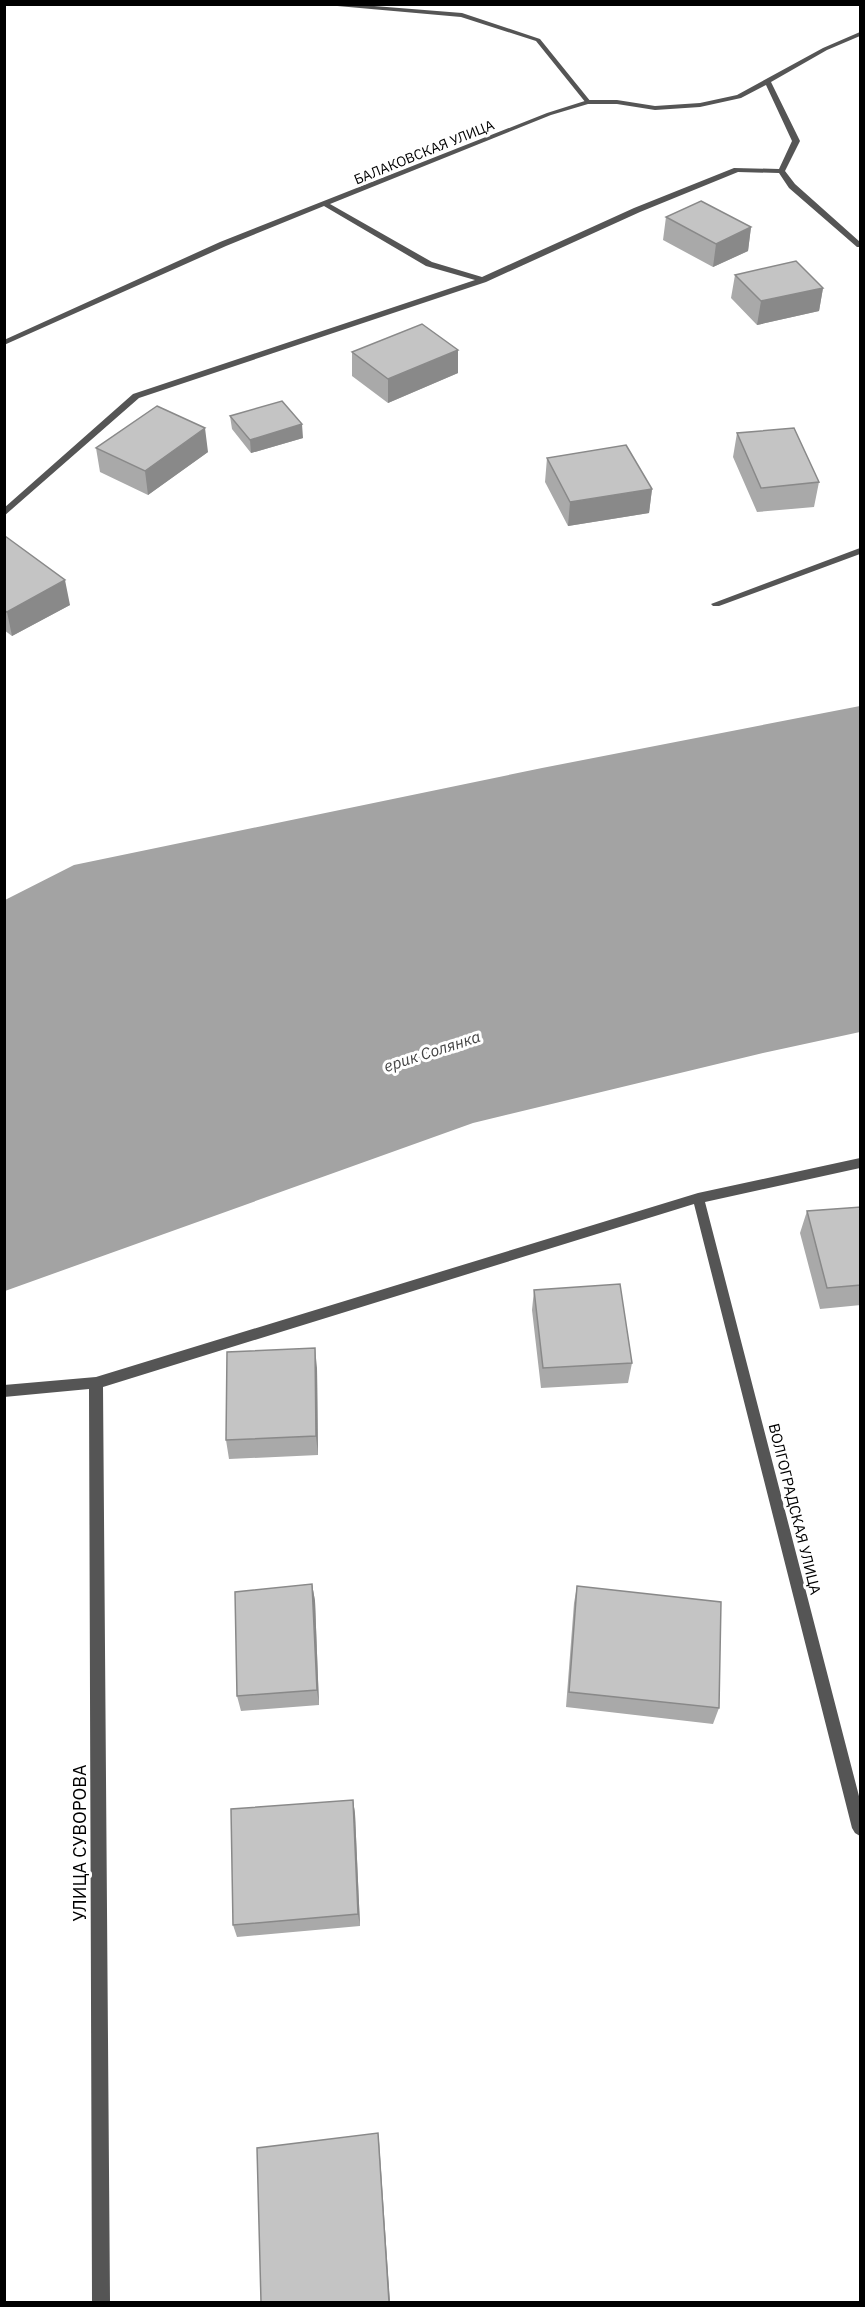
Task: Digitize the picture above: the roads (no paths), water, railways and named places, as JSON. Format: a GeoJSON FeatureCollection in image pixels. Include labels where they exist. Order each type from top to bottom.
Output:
{"type":"FeatureCollection","features":[{"type":"Feature","properties":{"kind":"street"},"geometry":{"type":"LineString","coordinates":[[318,4],[462,15],[538,40],[588,102]]}},
{"type":"Feature","properties":{"kind":"street","name":"БАЛАКОВСКАЯ УЛИЦА"},"geometry":{"type":"LineString","coordinates":[[4,343],[223,244],[549,114],[588,102],[616,102],[655,108],[700,105],[739,97],[825,49],[861,34]]}},
{"type":"Feature","properties":{"kind":"street"},"geometry":{"type":"LineString","coordinates":[[768,82],[796,141],[781,171]]}},
{"type":"Feature","properties":{"kind":"street"},"geometry":{"type":"LineString","coordinates":[[4,513],[136,396],[483,279],[637,210],[737,170],[781,171]]}},
{"type":"Feature","properties":{"kind":"street"},"geometry":{"type":"LineString","coordinates":[[781,171],[792,186],[861,245]]}},
{"type":"Feature","properties":{"kind":"street"},"geometry":{"type":"LineString","coordinates":[[325,204],[429,264],[483,279]]}},
{"type":"Feature","properties":{"kind":"street"},"geometry":{"type":"LineString","coordinates":[[716,604],[861,551]]}},
{"type":"Feature","properties":{"kind":"street"},"geometry":{"type":"LineString","coordinates":[[4,1391],[96,1383],[698,1198],[861,1163]]}},
{"type":"Feature","properties":{"kind":"street","name":"ВОЛГОГРАДСКАЯ УЛИЦА"},"geometry":{"type":"LineString","coordinates":[[698,1198],[861,1828]]}},
{"type":"Feature","properties":{"kind":"street","name":"УЛИЦА СУВОРОВА"},"geometry":{"type":"LineString","coordinates":[[96,1383],[101,2302]]}},
{"type":"Feature","properties":{"kind":"water","name":"ерик Солянка"},"geometry":{"type":"Polygon","coordinates":[[[860,706],[860,1032],[473,1123],[5,1291],[5,900],[74,865],[542,768],[860,706]]]}}]}
